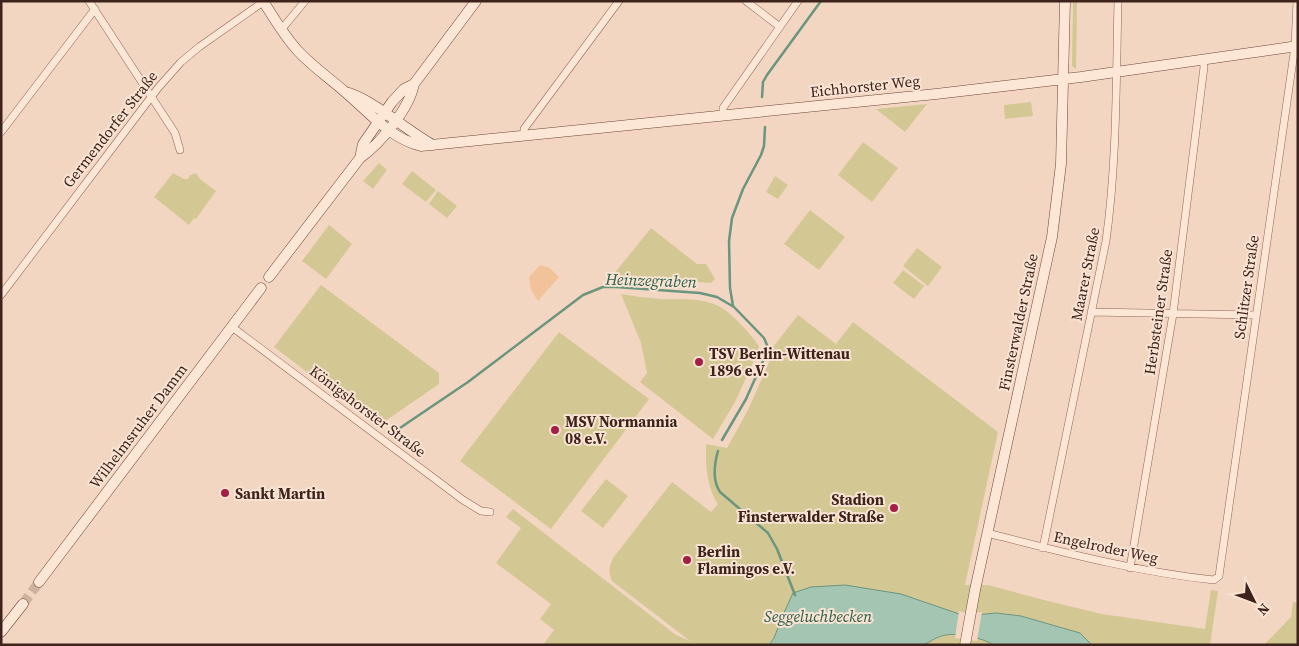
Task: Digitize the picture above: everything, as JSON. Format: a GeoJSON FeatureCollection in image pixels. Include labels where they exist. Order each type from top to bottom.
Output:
{"type":"FeatureCollection","features":[{"type":"Feature","properties":{"kind":"main road"},"geometry":{"type":"LineString","coordinates":[[269,277],[360,158],[371,150],[395,120],[412,93],[414,84],[476,1]]}},
{"type":"Feature","properties":{"kind":"main road","name":"Finsterwalder Straße"},"geometry":{"type":"LineString","coordinates":[[965,645],[987,533],[1052,237],[1061,164],[1064,1]]}},
{"type":"Feature","properties":{"kind":"main road"},"geometry":{"type":"LineString","coordinates":[[263,2],[281,30],[298,51],[326,77],[346,92],[364,100],[382,118],[395,120],[433,145]]}},
{"type":"Feature","properties":{"kind":"main road","name":"Eichhorster Weg"},"geometry":{"type":"LineString","coordinates":[[382,118],[388,129],[411,144],[421,146],[936,94],[1117,72],[1296,46]]}},
{"type":"Feature","properties":{"kind":"main road"},"geometry":{"type":"LineString","coordinates":[[360,158],[363,144],[404,89],[414,84]]}},
{"type":"Feature","properties":{"kind":"main road","name":"Wilhelmsruher Damm"},"geometry":{"type":"LineString","coordinates":[[39,582],[261,288]]}},
{"type":"Feature","properties":{"kind":"main road"},"geometry":{"type":"LineString","coordinates":[[1,632],[23,604]]}},
{"type":"Feature","properties":{"kind":"street"},"geometry":{"type":"LineString","coordinates":[[89,1],[175,133],[180,150]]}},
{"type":"Feature","properties":{"kind":"street"},"geometry":{"type":"LineString","coordinates":[[281,30],[305,1]]}},
{"type":"Feature","properties":{"kind":"street"},"geometry":{"type":"LineString","coordinates":[[524,136],[524,129],[619,1]]}},
{"type":"Feature","properties":{"kind":"street"},"geometry":{"type":"LineString","coordinates":[[746,1],[780,27]]}},
{"type":"Feature","properties":{"kind":"street"},"geometry":{"type":"LineString","coordinates":[[723,115],[723,108],[798,1]]}},
{"type":"Feature","properties":{"kind":"street","name":"Maarer Straße"},"geometry":{"type":"LineString","coordinates":[[1043,548],[1106,241],[1111,204],[1116,126],[1118,1]]}},
{"type":"Feature","properties":{"kind":"street","name":"Schlitzer Straße"},"geometry":{"type":"LineString","coordinates":[[1219,576],[1296,46],[1297,1]]}},
{"type":"Feature","properties":{"kind":"street","name":"Germendorfer Straße"},"geometry":{"type":"LineString","coordinates":[[1,295],[152,96],[181,62],[198,47],[263,2]]}},
{"type":"Feature","properties":{"kind":"street"},"geometry":{"type":"LineString","coordinates":[[1,132],[94,9]]}},
{"type":"Feature","properties":{"kind":"street","name":"Herbsteiner Straße"},"geometry":{"type":"LineString","coordinates":[[1130,568],[1173,314],[1203,60]]}},
{"type":"Feature","properties":{"kind":"street"},"geometry":{"type":"LineString","coordinates":[[1092,312],[1256,315]]}},
{"type":"Feature","properties":{"kind":"street","name":"Königshorster Straße"},"geometry":{"type":"LineString","coordinates":[[232,327],[462,500],[481,511],[490,512]]}},
{"type":"Feature","properties":{"kind":"street","name":"Engelroder Weg"},"geometry":{"type":"LineString","coordinates":[[987,533],[1130,568],[1214,580],[1219,576]]}},
{"type":"Feature","properties":{"kind":"shaded area"},"geometry":{"type":"Polygon","coordinates":[[[1073,1],[1077,1],[1076,69],[1072,66],[1073,1]]]}},
{"type":"Feature","properties":{"kind":"shaded area"},"geometry":{"type":"Polygon","coordinates":[[[1031,102],[1033,116],[1005,119],[1004,105],[1031,102]]]}},
{"type":"Feature","properties":{"kind":"shaded area"},"geometry":{"type":"Polygon","coordinates":[[[927,104],[905,132],[876,109],[927,104]]]}},
{"type":"Feature","properties":{"kind":"shaded area"},"geometry":{"type":"Polygon","coordinates":[[[863,142],[898,168],[872,202],[838,175],[863,142]]]}},
{"type":"Feature","properties":{"kind":"shaded area"},"geometry":{"type":"Polygon","coordinates":[[[379,163],[387,170],[373,189],[363,181],[379,163]]]}},
{"type":"Feature","properties":{"kind":"shaded area"},"geometry":{"type":"Polygon","coordinates":[[[412,171],[436,190],[426,202],[402,184],[412,171]]]}},
{"type":"Feature","properties":{"kind":"shaded area"},"geometry":{"type":"Polygon","coordinates":[[[173,173],[188,179],[190,175],[196,173],[200,179],[216,191],[196,219],[194,218],[189,225],[154,197],[173,173]]]}},
{"type":"Feature","properties":{"kind":"shaded area"},"geometry":{"type":"Polygon","coordinates":[[[775,176],[788,185],[778,199],[766,192],[775,176]]]}},
{"type":"Feature","properties":{"kind":"shaded area"},"geometry":{"type":"Polygon","coordinates":[[[438,191],[457,206],[447,218],[429,204],[438,191]]]}},
{"type":"Feature","properties":{"kind":"shaded area"},"geometry":{"type":"Polygon","coordinates":[[[810,210],[845,237],[819,270],[784,244],[810,210]]]}},
{"type":"Feature","properties":{"kind":"shaded area"},"geometry":{"type":"Polygon","coordinates":[[[329,225],[352,244],[326,279],[302,261],[329,225]]]}},
{"type":"Feature","properties":{"kind":"shaded area"},"geometry":{"type":"Polygon","coordinates":[[[651,228],[697,264],[706,264],[715,279],[711,283],[613,275],[651,228]]]}},
{"type":"Feature","properties":{"kind":"shaded area"},"geometry":{"type":"Polygon","coordinates":[[[917,248],[942,267],[928,286],[903,266],[917,248]]]}},
{"type":"Feature","properties":{"kind":"shaded area"},"geometry":{"type":"Polygon","coordinates":[[[903,270],[924,286],[914,299],[893,283],[903,270]]]}},
{"type":"Feature","properties":{"kind":"shaded area"},"geometry":{"type":"Polygon","coordinates":[[[321,285],[439,373],[439,384],[378,426],[274,347],[321,285]]]}},
{"type":"Feature","properties":{"kind":"shaded area","name":"TSV Berlin-Wittenau 1896 e.V."},"geometry":{"type":"Polygon","coordinates":[[[621,294],[645,298],[694,300],[714,304],[726,311],[745,328],[759,346],[735,402],[713,439],[640,382],[647,373],[641,343],[621,294]]]}},
{"type":"Feature","properties":{"kind":"shaded area"},"geometry":{"type":"Polygon","coordinates":[[[798,315],[836,344],[853,322],[998,432],[965,585],[988,585],[1102,614],[1205,629],[1211,590],[1218,591],[1210,645],[1092,645],[1080,633],[1021,616],[988,614],[965,616],[901,594],[783,615],[774,638],[769,645],[543,645],[554,630],[540,619],[551,604],[496,563],[521,528],[506,517],[513,509],[676,635],[690,641],[612,581],[611,564],[613,558],[672,482],[711,512],[718,504],[709,483],[706,444],[727,448],[748,410],[771,358],[773,347],[798,315]]]}},
{"type":"Feature","properties":{"kind":"shaded area","name":"MSV Normannia 08 e.V."},"geometry":{"type":"Polygon","coordinates":[[[559,332],[649,399],[551,529],[460,461],[559,332]]]}},
{"type":"Feature","properties":{"kind":"shaded area"},"geometry":{"type":"Polygon","coordinates":[[[606,479],[628,496],[603,528],[581,511],[606,479]]]}},
{"type":"Feature","properties":{"kind":"shaded area"},"geometry":{"type":"Polygon","coordinates":[[[1293,602],[1298,603],[1298,645],[1264,645],[1291,617],[1293,602]]]}},
{"type":"Feature","properties":{"kind":"shaded area"},"geometry":{"type":"Polygon","coordinates":[[[945,635],[983,639],[993,645],[923,645],[945,635]]]}},
{"type":"Feature","properties":{"kind":"sand"},"geometry":{"type":"Polygon","coordinates":[[[540,265],[550,268],[559,277],[538,301],[531,290],[529,277],[540,265]]]}},
{"type":"Feature","properties":{"kind":"water","name":"Seggeluchbecken"},"geometry":{"type":"Polygon","coordinates":[[[845,585],[901,594],[965,616],[996,613],[1021,616],[1080,633],[1092,645],[993,645],[978,638],[964,635],[946,635],[923,645],[769,645],[774,638],[793,593],[811,587],[845,585]]]}},
{"type":"Feature","properties":{"kind":"pier"},"geometry":{"type":"Polygon","coordinates":[[[959,611],[966,613],[982,612],[977,641],[955,638],[959,611]]]}},
{"type":"Feature","properties":{"kind":"waterway"},"geometry":{"type":"LineString","coordinates":[[762,97],[763,82],[767,75],[821,1]]}},
{"type":"Feature","properties":{"kind":"waterway"},"geometry":{"type":"LineString","coordinates":[[733,306],[730,288],[729,241],[732,218],[743,189],[761,155],[764,146],[765,127]]}},
{"type":"Feature","properties":{"kind":"waterway","name":"Heinzegraben"},"geometry":{"type":"LineString","coordinates":[[394,432],[468,382],[583,295],[603,287],[616,287],[700,293],[717,297],[734,307],[764,338],[767,345],[763,361],[746,399],[722,440]]}},
{"type":"Feature","properties":{"kind":"waterway","name":"Heinzegraben"},"geometry":{"type":"LineString","coordinates":[[718,451],[714,472],[717,487],[720,492],[768,533],[777,549],[795,595]]}},
{"type":"Feature","properties":{"kind":"tunnel"},"geometry":{"type":"LineString","coordinates":[[23,604],[39,582]]}},
{"type":"Feature","properties":{"kind":"place","name":"TSV Berlin-Wittenau 1896 e.V."},"geometry":{"type":"Point","coordinates":[699,362]}},
{"type":"Feature","properties":{"kind":"place","name":"MSV Normannia 08 e.V."},"geometry":{"type":"Point","coordinates":[555,430]}},
{"type":"Feature","properties":{"kind":"place","name":"Sankt Martin"},"geometry":{"type":"Point","coordinates":[225,493]}},
{"type":"Feature","properties":{"kind":"place","name":"Stadion Finsterwalder Straße"},"geometry":{"type":"Point","coordinates":[894,508]}},
{"type":"Feature","properties":{"kind":"place","name":"Berlin Flamingos e.V."},"geometry":{"type":"Point","coordinates":[687,560]}}]}
